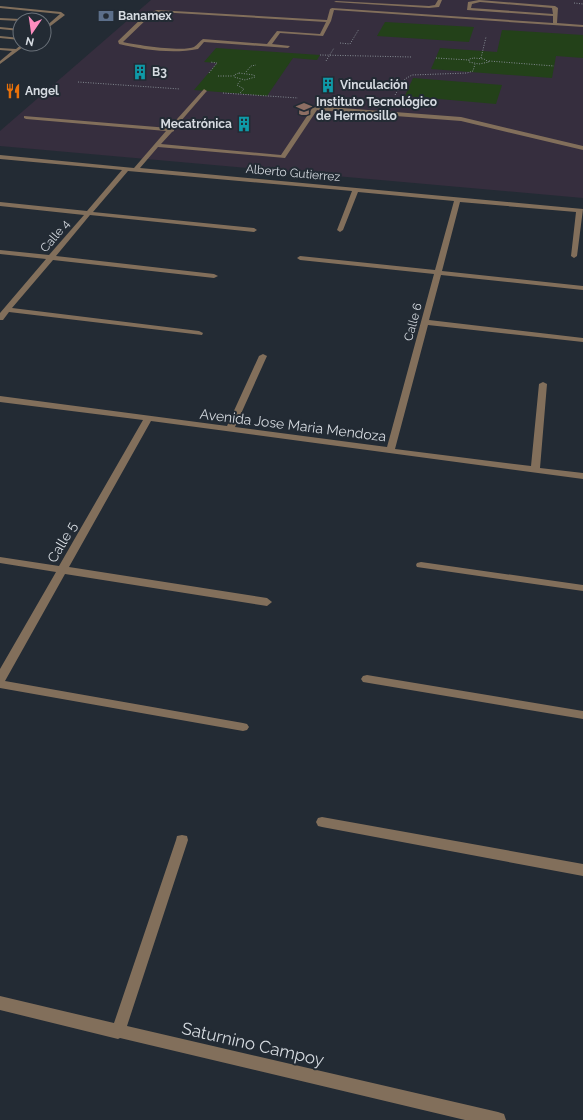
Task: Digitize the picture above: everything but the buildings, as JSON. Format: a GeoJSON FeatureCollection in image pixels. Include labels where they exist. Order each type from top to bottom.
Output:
{"type":"FeatureCollection","features":[{"type":"Feature","properties":{"kind":"street"},"geometry":{"type":"LineString","coordinates":[[269,45],[279,32],[321,35],[329,21],[332,10],[337,1],[429,7],[437,6],[440,0]]}},
{"type":"Feature","properties":{"kind":"street"},"geometry":{"type":"LineString","coordinates":[[554,24],[556,15],[556,8],[553,6],[475,2],[470,3],[468,7],[470,10],[556,15]]}},
{"type":"Feature","properties":{"kind":"street"},"geometry":{"type":"LineString","coordinates":[[0,7],[61,13],[63,15],[54,22]]}},
{"type":"Feature","properties":{"kind":"street"},"geometry":{"type":"LineString","coordinates":[[332,10],[583,26]]}},
{"type":"Feature","properties":{"kind":"street"},"geometry":{"type":"LineString","coordinates":[[288,47],[203,40],[196,48],[179,49],[133,46],[121,43],[120,41],[148,15],[157,11],[329,21]]}},
{"type":"Feature","properties":{"kind":"street"},"geometry":{"type":"LineString","coordinates":[[0,18],[12,19]]}},
{"type":"Feature","properties":{"kind":"street"},"geometry":{"type":"LineString","coordinates":[[0,28],[12,29]]}},
{"type":"Feature","properties":{"kind":"street"},"geometry":{"type":"LineString","coordinates":[[0,37],[12,38]]}},
{"type":"Feature","properties":{"kind":"street"},"geometry":{"type":"LineString","coordinates":[[0,49],[12,50]]}},
{"type":"Feature","properties":{"kind":"street"},"geometry":{"type":"LineString","coordinates":[[0,63],[14,52]]}},
{"type":"Feature","properties":{"kind":"street"},"geometry":{"type":"LineString","coordinates":[[136,169],[172,130],[204,91]]}},
{"type":"Feature","properties":{"kind":"street"},"geometry":{"type":"LineString","coordinates":[[158,146],[283,157],[315,108],[461,119],[583,148]]}},
{"type":"Feature","properties":{"kind":"street"},"geometry":{"type":"LineString","coordinates":[[26,118],[172,130]]}},
{"type":"Feature","properties":{"kind":"street","name":"Alberto Gutierrez"},"geometry":{"type":"LineString","coordinates":[[0,157],[581,210]]}},
{"type":"Feature","properties":{"kind":"street","name":"Calle 4"},"geometry":{"type":"LineString","coordinates":[[0,318],[127,168]]}},
{"type":"Feature","properties":{"kind":"street"},"geometry":{"type":"LineString","coordinates":[[340,230],[356,190]]}},
{"type":"Feature","properties":{"kind":"street","name":"Calle 6"},"geometry":{"type":"LineString","coordinates":[[390,451],[458,199]]}},
{"type":"Feature","properties":{"kind":"street"},"geometry":{"type":"LineString","coordinates":[[0,204],[254,230]]}},
{"type":"Feature","properties":{"kind":"street"},"geometry":{"type":"LineString","coordinates":[[574,256],[581,210]]}},
{"type":"Feature","properties":{"kind":"street"},"geometry":{"type":"LineString","coordinates":[[0,252],[214,276]]}},
{"type":"Feature","properties":{"kind":"street"},"geometry":{"type":"LineString","coordinates":[[300,258],[583,288]]}},
{"type":"Feature","properties":{"kind":"street"},"geometry":{"type":"LineString","coordinates":[[6,310],[199,333]]}},
{"type":"Feature","properties":{"kind":"street"},"geometry":{"type":"LineString","coordinates":[[425,322],[583,340]]}},
{"type":"Feature","properties":{"kind":"street"},"geometry":{"type":"LineString","coordinates":[[230,430],[263,356]]}},
{"type":"Feature","properties":{"kind":"street"},"geometry":{"type":"LineString","coordinates":[[535,470],[543,384]]}},
{"type":"Feature","properties":{"kind":"street","name":"Avenida Jose Maria Mendoza"},"geometry":{"type":"LineString","coordinates":[[0,399],[583,476]]}},
{"type":"Feature","properties":{"kind":"street","name":"Calle 5"},"geometry":{"type":"LineString","coordinates":[[0,679],[148,419]]}},
{"type":"Feature","properties":{"kind":"street"},"geometry":{"type":"LineString","coordinates":[[0,560],[267,602]]}},
{"type":"Feature","properties":{"kind":"street"},"geometry":{"type":"LineString","coordinates":[[421,565],[583,588]]}},
{"type":"Feature","properties":{"kind":"street"},"geometry":{"type":"LineString","coordinates":[[367,679],[583,715]]}},
{"type":"Feature","properties":{"kind":"street"},"geometry":{"type":"LineString","coordinates":[[0,684],[243,726]]}},
{"type":"Feature","properties":{"kind":"street"},"geometry":{"type":"LineString","coordinates":[[322,822],[583,870]]}},
{"type":"Feature","properties":{"kind":"street"},"geometry":{"type":"LineString","coordinates":[[118,1032],[182,840]]}},
{"type":"Feature","properties":{"kind":"street","name":"Saturnino Campoy"},"geometry":{"type":"LineString","coordinates":[[0,1003],[118,1032],[498,1120]]}},
{"type":"Feature","properties":{"kind":"path"},"geometry":{"type":"LineString","coordinates":[[481,58],[488,31]]}},
{"type":"Feature","properties":{"kind":"path"},"geometry":{"type":"LineString","coordinates":[[436,58],[469,60],[481,58],[489,61],[554,66]]}},
{"type":"Feature","properties":{"kind":"path"},"geometry":{"type":"LineString","coordinates":[[469,60],[476,64],[485,64],[489,61]]}},
{"type":"Feature","properties":{"kind":"path"},"geometry":{"type":"LineString","coordinates":[[204,62],[217,63],[207,75],[233,76],[242,73],[256,76],[252,79],[241,80],[233,76]]}},
{"type":"Feature","properties":{"kind":"path"},"geometry":{"type":"LineString","coordinates":[[393,98],[406,79],[412,75],[467,73],[473,71],[476,64]]}},
{"type":"Feature","properties":{"kind":"path"},"geometry":{"type":"LineString","coordinates":[[240,94],[244,89],[237,85],[241,80]]}},
{"type":"Feature","properties":{"kind":"path"},"geometry":{"type":"LineString","coordinates":[[78,82],[305,99]]}},
{"type":"Feature","properties":{"kind":"shaded area","name":"Instituto Tecnológico de Hermosillo"},"geometry":{"type":"Polygon","coordinates":[[[151,0],[583,0],[583,198],[0,146],[0,131],[151,0]]]}},
{"type":"Feature","properties":{"kind":"green space"},"geometry":{"type":"Polygon","coordinates":[[[385,22],[474,27],[469,42],[377,36],[385,22]]]}},
{"type":"Feature","properties":{"kind":"green space"},"geometry":{"type":"Polygon","coordinates":[[[502,30],[583,35],[583,58],[556,56],[552,78],[431,69],[440,48],[497,52],[502,30]]]}},
{"type":"Feature","properties":{"kind":"green space"},"geometry":{"type":"Polygon","coordinates":[[[216,48],[320,55],[317,60],[293,58],[267,96],[194,90],[217,63],[204,62],[216,48]]]}},
{"type":"Feature","properties":{"kind":"green space"},"geometry":{"type":"Polygon","coordinates":[[[413,78],[502,85],[496,104],[405,96],[413,78]]]}},
{"type":"Feature","properties":{"kind":"place","name":"Banamex"},"geometry":{"type":"Point","coordinates":[106,16]}},
{"type":"Feature","properties":{"kind":"place","name":"B3"},"geometry":{"type":"Point","coordinates":[140,72]}},
{"type":"Feature","properties":{"kind":"place","name":"Vinculación"},"geometry":{"type":"Point","coordinates":[328,85]}},
{"type":"Feature","properties":{"kind":"place","name":"Angel"},"geometry":{"type":"Point","coordinates":[13,91]}},
{"type":"Feature","properties":{"kind":"place","name":"Instituto Tecnológico de Hermosillo"},"geometry":{"type":"Point","coordinates":[304,109]}},
{"type":"Feature","properties":{"kind":"place","name":"Mecatrónica"},"geometry":{"type":"Point","coordinates":[244,124]}}]}
